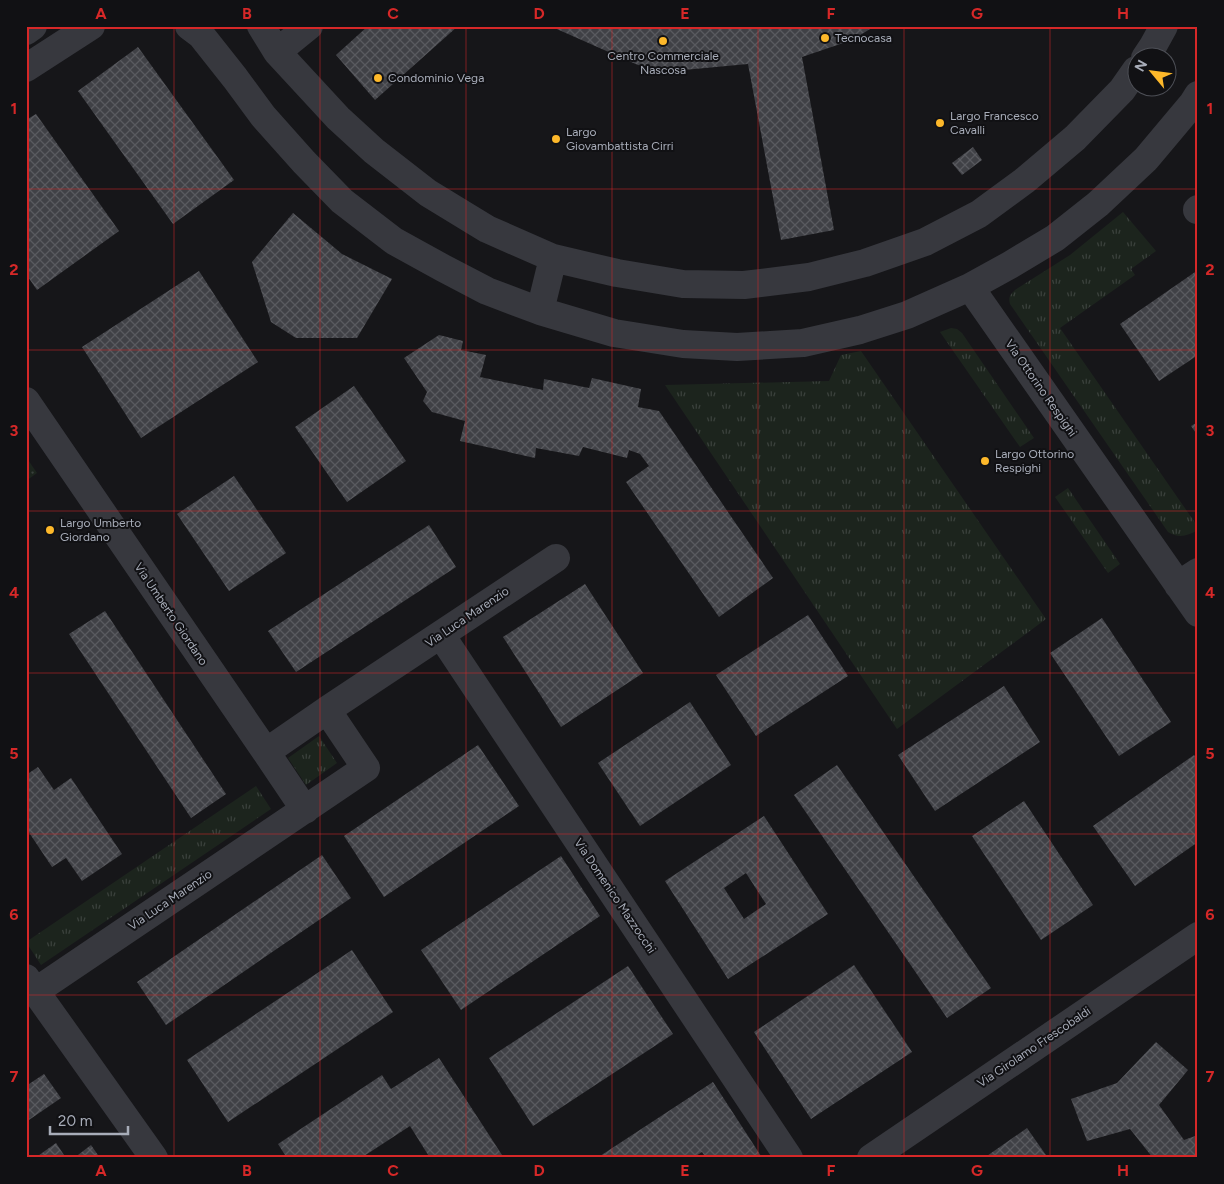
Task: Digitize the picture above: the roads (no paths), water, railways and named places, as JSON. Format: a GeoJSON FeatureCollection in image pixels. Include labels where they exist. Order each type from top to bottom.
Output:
{"type":"FeatureCollection","features":[{"type":"Feature","properties":{"kind":"street"},"geometry":{"type":"LineString","coordinates":[[26,31],[33,26]]}},
{"type":"Feature","properties":{"kind":"street"},"geometry":{"type":"LineString","coordinates":[[26,68],[91,26]]}},
{"type":"Feature","properties":{"kind":"street"},"geometry":{"type":"LineString","coordinates":[[189,26],[201,35],[262,116],[304,162],[342,201],[394,241],[487,291],[540,311],[614,333],[683,344],[737,347],[803,343],[860,330],[908,315],[970,286],[1055,238],[1098,204],[1146,159],[1198,96]]}},
{"type":"Feature","properties":{"kind":"street"},"geometry":{"type":"LineString","coordinates":[[261,26],[277,52],[338,118],[374,151],[428,193],[487,229],[553,258],[618,273],[683,284],[744,285],[809,278],[865,263],[925,242],[979,214],[1024,181],[1075,138],[1126,84]]}},
{"type":"Feature","properties":{"kind":"street"},"geometry":{"type":"LineString","coordinates":[[277,52],[309,26]]}},
{"type":"Feature","properties":{"kind":"street"},"geometry":{"type":"LineString","coordinates":[[1152,48],[1164,26]]}},
{"type":"Feature","properties":{"kind":"street"},"geometry":{"type":"LineString","coordinates":[[540,311],[553,258]]}},
{"type":"Feature","properties":{"kind":"street","name":"Via Ottorino Respighi"},"geometry":{"type":"LineString","coordinates":[[970,286],[1188,578],[1198,613]]}},
{"type":"Feature","properties":{"kind":"street","name":"Via Umberto Giordano"},"geometry":{"type":"LineString","coordinates":[[26,401],[266,752]]}},
{"type":"Feature","properties":{"kind":"street","name":"Via Luca Marenzio"},"geometry":{"type":"LineString","coordinates":[[266,752],[556,558]]}},
{"type":"Feature","properties":{"kind":"street","name":"Via Domenico Mazzocchi"},"geometry":{"type":"LineString","coordinates":[[441,635],[790,1158]]}},
{"type":"Feature","properties":{"kind":"street","name":"Via Luca Marenzio"},"geometry":{"type":"LineString","coordinates":[[31,984],[305,810],[366,768],[327,710]]}},
{"type":"Feature","properties":{"kind":"street"},"geometry":{"type":"LineString","coordinates":[[266,752],[305,810]]}},
{"type":"Feature","properties":{"kind":"street","name":"Via Girolamo Frescobaldi"},"geometry":{"type":"LineString","coordinates":[[870,1158],[1198,936]]}},
{"type":"Feature","properties":{"kind":"street"},"geometry":{"type":"LineString","coordinates":[[31,984],[154,1158]]}},
{"type":"Feature","properties":{"kind":"place","name":"Tecnocasa"},"geometry":{"type":"Point","coordinates":[825,38]}},
{"type":"Feature","properties":{"kind":"place","name":"Centro Commerciale Nascosa"},"geometry":{"type":"Point","coordinates":[663,41]}},
{"type":"Feature","properties":{"kind":"place","name":"Condominio Vega"},"geometry":{"type":"Point","coordinates":[378,78]}},
{"type":"Feature","properties":{"kind":"place","name":"Largo Francesco Cavalli"},"geometry":{"type":"Point","coordinates":[940,123]}},
{"type":"Feature","properties":{"kind":"place","name":"Largo Giovambattista Cirri"},"geometry":{"type":"Point","coordinates":[556,139]}},
{"type":"Feature","properties":{"kind":"place","name":"Largo Ottorino Respighi"},"geometry":{"type":"Point","coordinates":[985,461]}},
{"type":"Feature","properties":{"kind":"place","name":"Largo Umberto Giordano"},"geometry":{"type":"Point","coordinates":[50,530]}}]}
